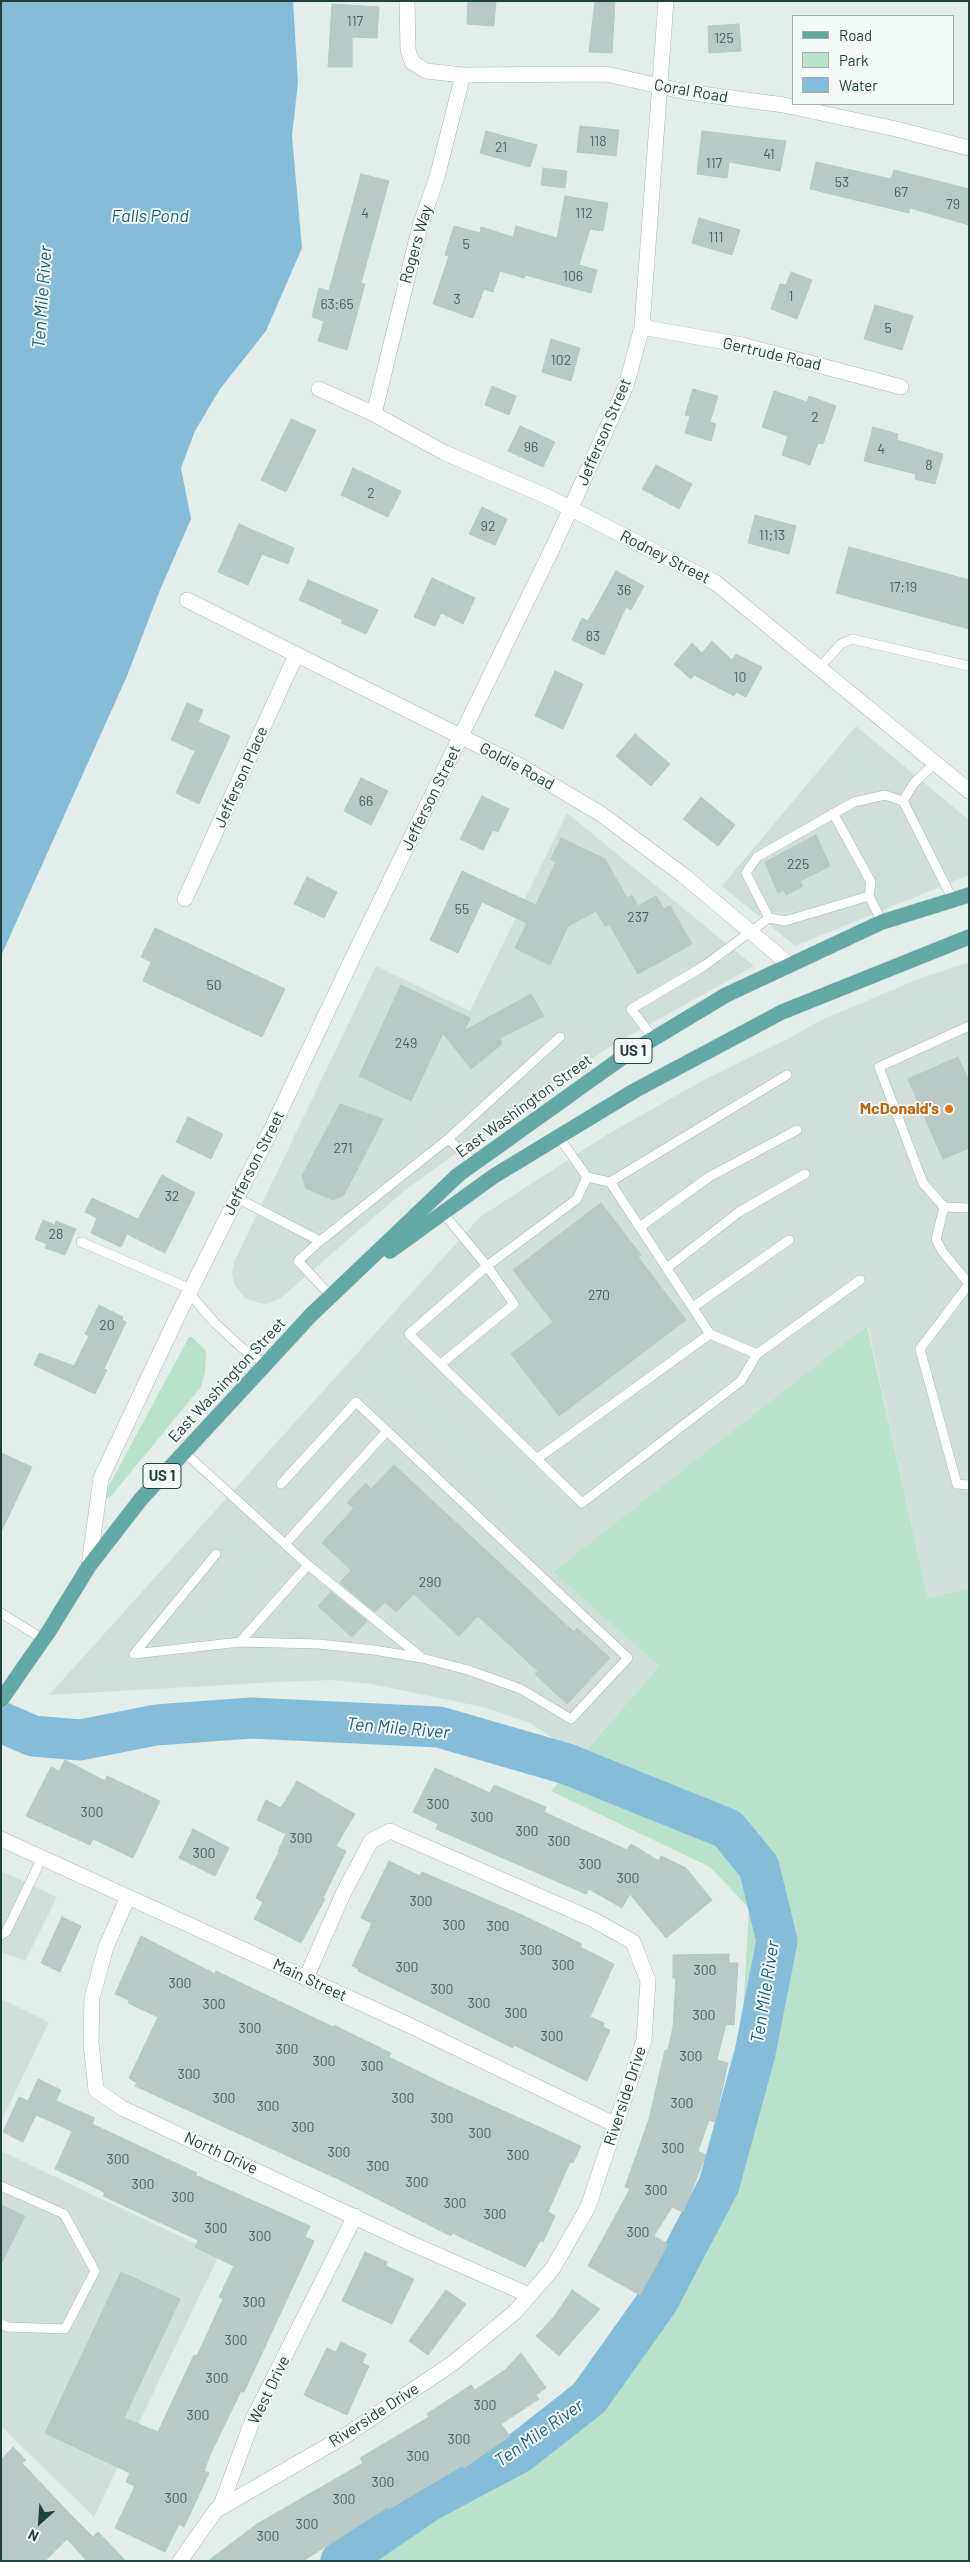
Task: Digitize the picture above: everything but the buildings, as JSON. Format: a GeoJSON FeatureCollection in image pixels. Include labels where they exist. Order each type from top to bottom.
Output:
{"type":"FeatureCollection","features":[{"type":"Feature","properties":{"kind":"main road","name":"East Washington Street"},"geometry":{"type":"LineString","coordinates":[[4,1695],[43,1639],[89,1566],[141,1499],[331,1296],[458,1175],[623,1057],[726,995],[882,922],[969,894]]}},
{"type":"Feature","properties":{"kind":"main road","name":"East Washington Street"},"geometry":{"type":"LineString","coordinates":[[344,1284],[494,1176],[634,1091],[782,1012],[969,938]]}},
{"type":"Feature","properties":{"kind":"street","name":"Coral Road"},"geometry":{"type":"LineString","coordinates":[[407,1],[408,50],[412,62],[426,71],[463,75],[606,74],[661,86],[793,107],[896,129],[969,148]]}},
{"type":"Feature","properties":{"kind":"street","name":"Jefferson Street"},"geometry":{"type":"LineString","coordinates":[[89,1566],[101,1478],[190,1291],[237,1198],[571,509],[626,386],[642,327],[666,1]]}},
{"type":"Feature","properties":{"kind":"street","name":"Rogers Way"},"geometry":{"type":"LineString","coordinates":[[374,414],[420,226],[437,177],[463,75]]}},
{"type":"Feature","properties":{"kind":"street","name":"Gertrude Road"},"geometry":{"type":"LineString","coordinates":[[642,327],[742,345],[901,386]]}},
{"type":"Feature","properties":{"kind":"street","name":"Rodney Street"},"geometry":{"type":"LineString","coordinates":[[319,390],[374,414],[445,453],[571,509],[716,583],[969,791]]}},
{"type":"Feature","properties":{"kind":"street","name":"Goldie Road"},"geometry":{"type":"LineString","coordinates":[[187,600],[522,767],[601,814],[683,875],[790,965]]}},
{"type":"Feature","properties":{"kind":"street","name":"Jefferson Place"},"geometry":{"type":"LineString","coordinates":[[185,899],[296,655]]}},
{"type":"Feature","properties":{"kind":"street","name":"Riverside Drive"},"geometry":{"type":"LineString","coordinates":[[220,2508],[345,2436],[453,2363],[515,2312],[553,2268],[588,2207],[644,2040],[648,1981],[633,1942],[594,1920],[390,1831],[370,1841],[343,1894],[306,1978]]}},
{"type":"Feature","properties":{"kind":"street","name":"Main Street"},"geometry":{"type":"LineString","coordinates":[[1,1839],[306,1978],[616,2125]]}},
{"type":"Feature","properties":{"kind":"street","name":"North Drive"},"geometry":{"type":"LineString","coordinates":[[128,1897],[106,1947],[92,1998],[91,2043],[96,2090],[122,2108],[529,2296]]}},
{"type":"Feature","properties":{"kind":"street","name":"West Drive"},"geometry":{"type":"LineString","coordinates":[[180,2561],[216,2510],[220,2508],[254,2419],[355,2216]]}},
{"type":"Feature","properties":{"kind":"lane"},"geometry":{"type":"LineString","coordinates":[[820,667],[841,644],[852,640],[969,666]]}},
{"type":"Feature","properties":{"kind":"lane"},"geometry":{"type":"LineString","coordinates":[[903,801],[914,783],[935,763]]}},
{"type":"Feature","properties":{"kind":"lane"},"geometry":{"type":"LineString","coordinates":[[768,918],[746,874],[757,857],[854,802],[885,795],[903,801],[953,900]]}},
{"type":"Feature","properties":{"kind":"lane"},"geometry":{"type":"LineString","coordinates":[[832,813],[871,882],[870,896],[882,922]]}},
{"type":"Feature","properties":{"kind":"lane"},"geometry":{"type":"LineString","coordinates":[[654,1038],[631,1009],[704,966],[768,918],[785,921],[870,896]]}},
{"type":"Feature","properties":{"kind":"lane"},"geometry":{"type":"LineString","coordinates":[[969,1026],[879,1067],[923,1183],[944,1207],[969,1208]]}},
{"type":"Feature","properties":{"kind":"lane"},"geometry":{"type":"LineString","coordinates":[[331,1296],[298,1261],[320,1241],[448,1139],[560,1037]]}},
{"type":"Feature","properties":{"kind":"lane"},"geometry":{"type":"LineString","coordinates":[[559,1137],[587,1177],[610,1182],[787,1075]]}},
{"type":"Feature","properties":{"kind":"lane"},"geometry":{"type":"LineString","coordinates":[[640,1227],[709,1177],[797,1130]]}},
{"type":"Feature","properties":{"kind":"lane"},"geometry":{"type":"LineString","coordinates":[[448,1139],[475,1163]]}},
{"type":"Feature","properties":{"kind":"lane"},"geometry":{"type":"LineString","coordinates":[[667,1268],[739,1212],[804,1174]]}},
{"type":"Feature","properties":{"kind":"lane"},"geometry":{"type":"LineString","coordinates":[[587,1177],[577,1199],[487,1266],[409,1334],[582,1503],[741,1380],[757,1354],[860,1280]]}},
{"type":"Feature","properties":{"kind":"lane"},"geometry":{"type":"LineString","coordinates":[[610,1182],[710,1334],[757,1354]]}},
{"type":"Feature","properties":{"kind":"lane"},"geometry":{"type":"LineString","coordinates":[[237,1198],[320,1241]]}},
{"type":"Feature","properties":{"kind":"lane"},"geometry":{"type":"LineString","coordinates":[[944,1207],[936,1239],[942,1251],[969,1284],[920,1349],[957,1484],[969,1485]]}},
{"type":"Feature","properties":{"kind":"lane"},"geometry":{"type":"LineString","coordinates":[[441,1364],[514,1304],[487,1266],[443,1213]]}},
{"type":"Feature","properties":{"kind":"lane"},"geometry":{"type":"LineString","coordinates":[[693,1307],[789,1240]]}},
{"type":"Feature","properties":{"kind":"lane"},"geometry":{"type":"LineString","coordinates":[[81,1242],[190,1291],[215,1323],[242,1348],[266,1364]]}},
{"type":"Feature","properties":{"kind":"lane"},"geometry":{"type":"LineString","coordinates":[[538,1458],[710,1334]]}},
{"type":"Feature","properties":{"kind":"lane"},"geometry":{"type":"LineString","coordinates":[[216,1554],[134,1654],[240,1642],[318,1644],[422,1658],[468,1670],[521,1689],[571,1718],[628,1658],[356,1402],[281,1484]]}},
{"type":"Feature","properties":{"kind":"lane"},"geometry":{"type":"LineString","coordinates":[[285,1544],[387,1431]]}},
{"type":"Feature","properties":{"kind":"lane"},"geometry":{"type":"LineString","coordinates":[[184,1452],[308,1565],[422,1658]]}},
{"type":"Feature","properties":{"kind":"lane"},"geometry":{"type":"LineString","coordinates":[[240,1642],[308,1565]]}},
{"type":"Feature","properties":{"kind":"lane"},"geometry":{"type":"LineString","coordinates":[[1,1613],[43,1639]]}},
{"type":"Feature","properties":{"kind":"lane"},"geometry":{"type":"LineString","coordinates":[[1,1935],[6,1932],[42,1858]]}},
{"type":"Feature","properties":{"kind":"lane"},"geometry":{"type":"LineString","coordinates":[[1,2186],[64,2214],[95,2270],[65,2329],[8,2327],[1,2324]]}},
{"type":"Feature","properties":{"kind":"shaded area"},"geometry":{"type":"Polygon","coordinates":[[[856,726],[969,820],[969,875],[795,946],[722,886],[856,726]]]}},
{"type":"Feature","properties":{"kind":"shaded area"},"geometry":{"type":"Polygon","coordinates":[[[567,813],[754,966],[611,1046],[538,1094],[404,1191],[282,1297],[267,1304],[245,1298],[234,1284],[232,1273],[234,1262],[376,966],[470,1011],[567,813]]]}},
{"type":"Feature","properties":{"kind":"shaded area"},"geometry":{"type":"Polygon","coordinates":[[[969,962],[969,1588],[928,1598],[868,1327],[554,1572],[659,1666],[580,1757],[530,1723],[483,1707],[371,1684],[332,1680],[49,1695],[480,1217],[608,1134],[702,1081],[821,1020],[921,978],[969,962]]]}},
{"type":"Feature","properties":{"kind":"shaded area"},"geometry":{"type":"Polygon","coordinates":[[[1,1871],[57,1897],[25,1961],[1,1952],[1,1871]]]}},
{"type":"Feature","properties":{"kind":"shaded area"},"geometry":{"type":"Polygon","coordinates":[[[1,1999],[49,2022],[1,2122],[1,1999]]]}},
{"type":"Feature","properties":{"kind":"shaded area"},"geometry":{"type":"Polygon","coordinates":[[[1,2151],[219,2255],[94,2517],[1,2426],[1,2151]]]}},
{"type":"Feature","properties":{"kind":"green space"},"geometry":{"type":"Polygon","coordinates":[[[867,1326],[928,1598],[969,1588],[969,2561],[336,2561],[417,2497],[566,2404],[695,2212],[741,2050],[749,1908],[710,1867],[551,1791],[659,1666],[553,1572],[867,1326]]]}},
{"type":"Feature","properties":{"kind":"green space"},"geometry":{"type":"Polygon","coordinates":[[[189,1337],[192,1337],[206,1351],[205,1373],[201,1387],[111,1496],[105,1499],[104,1495],[189,1337]]]}},
{"type":"Feature","properties":{"kind":"water","name":"Falls Pond"},"geometry":{"type":"Polygon","coordinates":[[[1,1],[293,1],[298,82],[292,136],[302,248],[266,331],[220,389],[195,431],[181,468],[191,519],[160,590],[127,676],[1,956],[1,1]]]}},
{"type":"Feature","properties":{"kind":"waterway","name":"Ten Mile River"},"geometry":{"type":"LineString","coordinates":[[1,1722],[33,1736],[80,1740],[156,1725],[251,1718],[439,1727],[567,1764],[728,1829],[759,1867],[777,1941],[755,2053],[719,2185],[658,2301],[589,2398],[519,2453],[427,2502],[341,2561]]}},
{"type":"Feature","properties":{"kind":"place","name":"McDonald's"},"geometry":{"type":"Point","coordinates":[949,1109]}}]}
